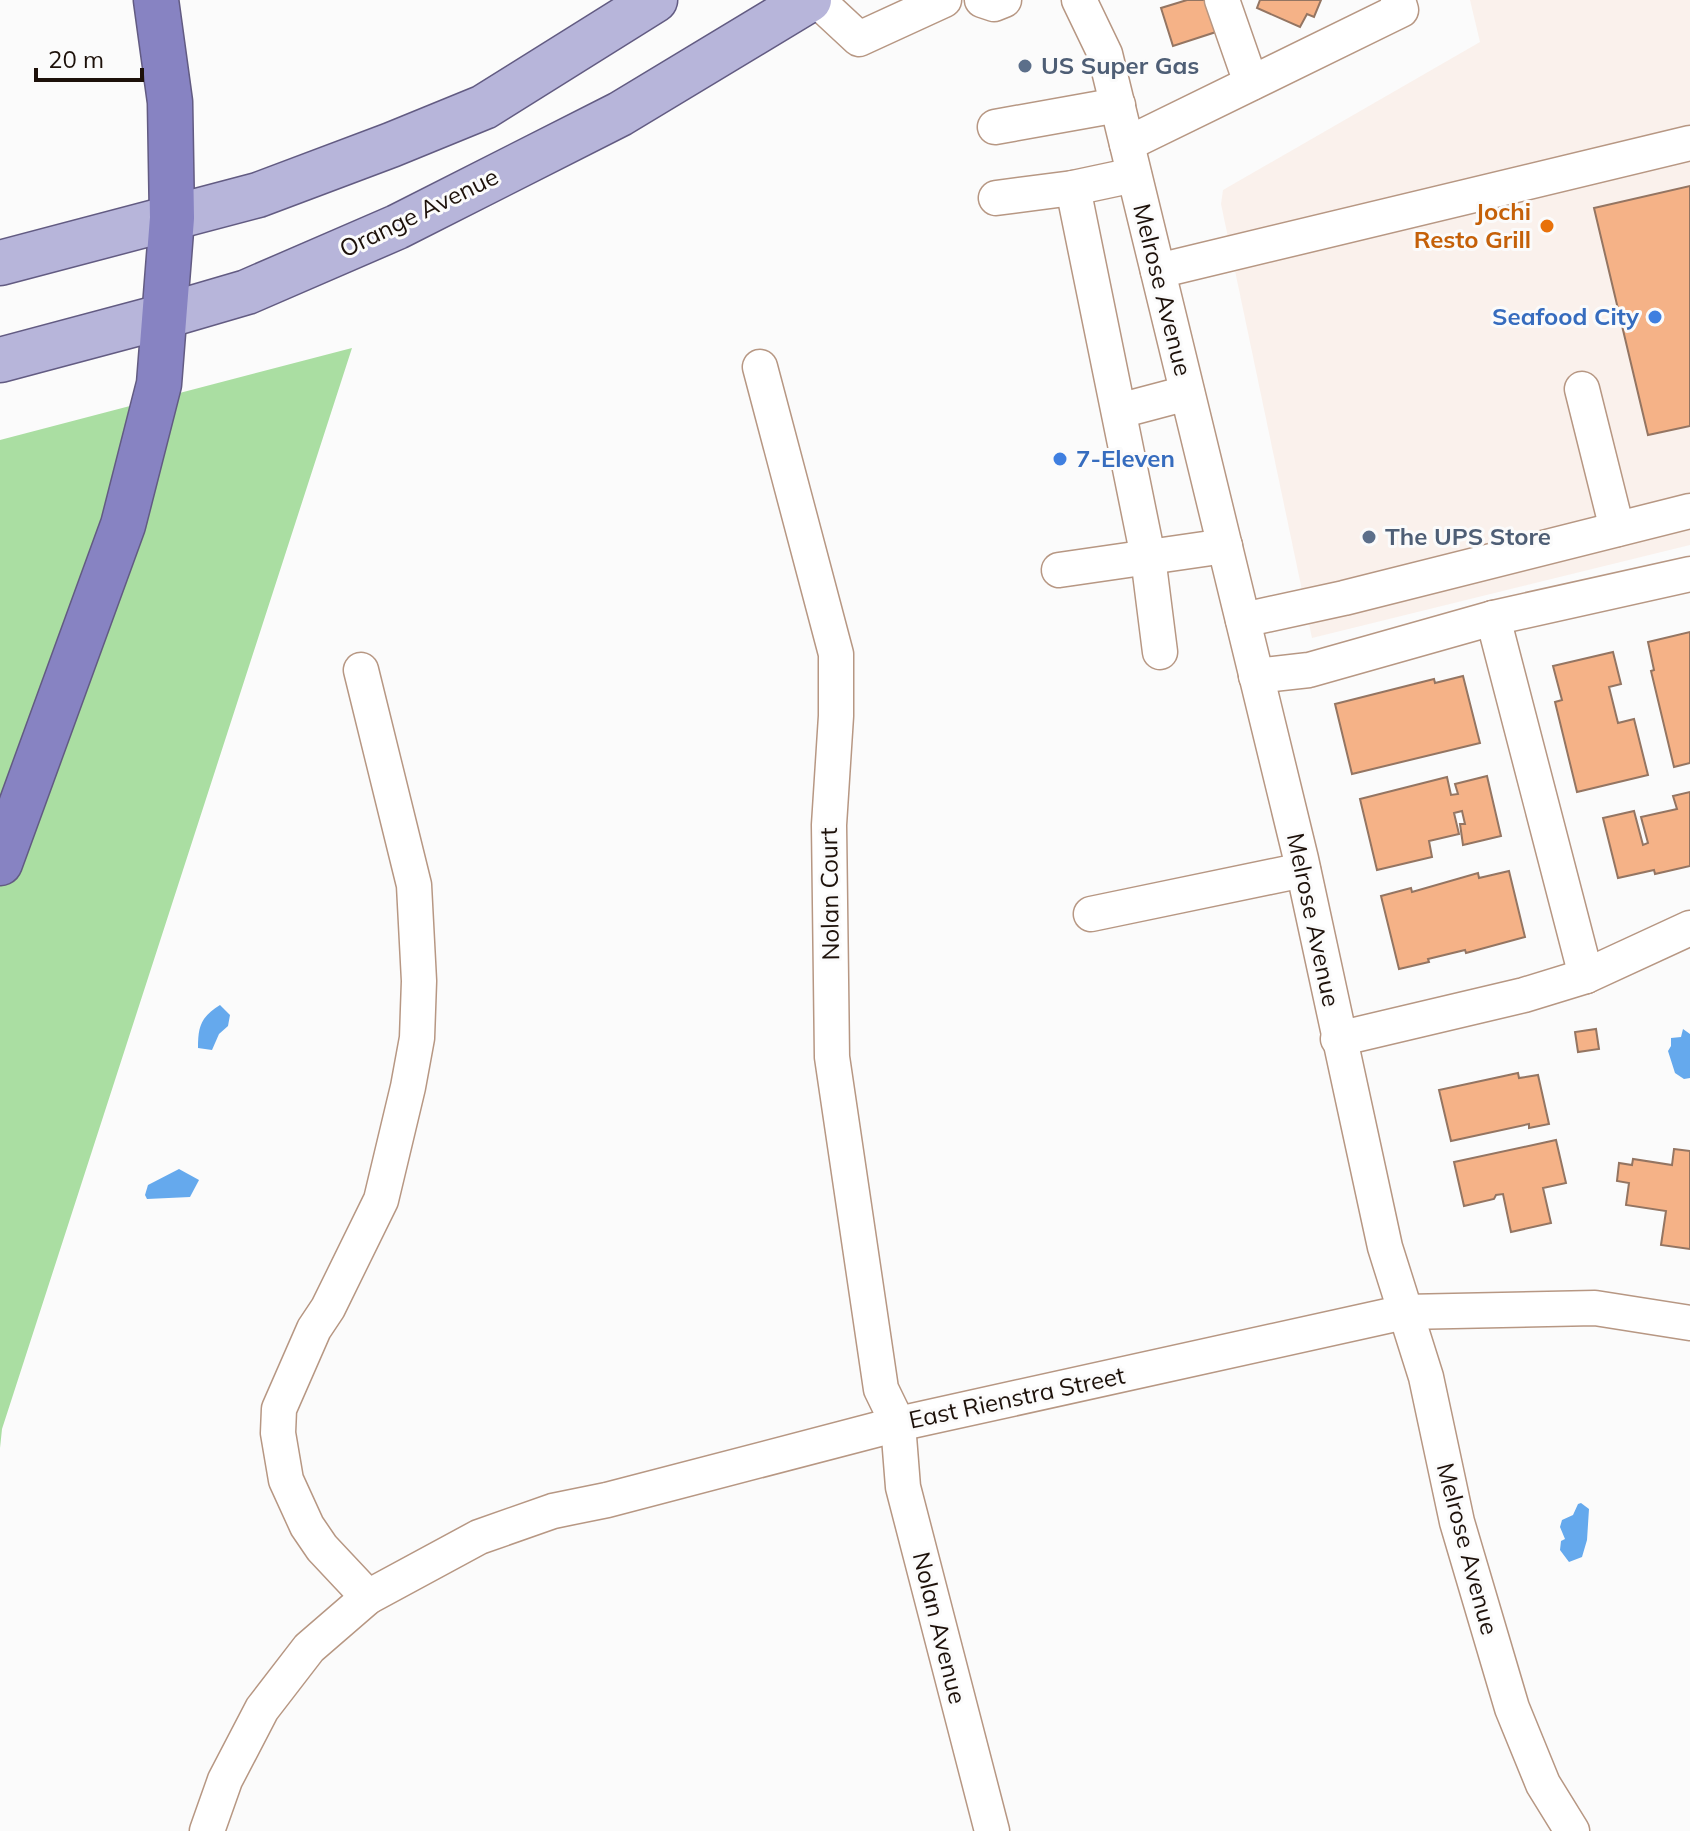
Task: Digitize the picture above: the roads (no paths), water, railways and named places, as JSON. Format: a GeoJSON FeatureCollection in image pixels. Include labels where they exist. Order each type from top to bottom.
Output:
{"type":"FeatureCollection","features":[{"type":"Feature","properties":{"kind":"highway"},"geometry":{"type":"LineString","coordinates":[[0,863],[123,525],[159,384],[172,218],[170,102],[156,0]]}},
{"type":"Feature","properties":{"kind":"main road"},"geometry":{"type":"LineString","coordinates":[[0,263],[258,195],[484,107],[655,0]]}},
{"type":"Feature","properties":{"kind":"main road","name":"Orange Avenue"},"geometry":{"type":"LineString","coordinates":[[0,360],[247,292],[397,227],[620,114],[809,0]]}},
{"type":"Feature","properties":{"kind":"street"},"geometry":{"type":"LineString","coordinates":[[817,0],[859,39],[944,0]]}},
{"type":"Feature","properties":{"kind":"street"},"geometry":{"type":"LineString","coordinates":[[982,0],[994,4],[1004,0]]}},
{"type":"Feature","properties":{"kind":"street","name":"Melrose Avenue"},"geometry":{"type":"LineString","coordinates":[[1079,0],[1105,54],[1118,105],[1303,870],[1385,1247],[1426,1377],[1457,1522],[1512,1708],[1543,1784],[1572,1831]]}},
{"type":"Feature","properties":{"kind":"street"},"geometry":{"type":"LineString","coordinates":[[1222,0],[1251,83]]}},
{"type":"Feature","properties":{"kind":"street"},"geometry":{"type":"LineString","coordinates":[[996,198],[1073,188],[1131,160],[1251,83],[1401,10],[1398,0]]}},
{"type":"Feature","properties":{"kind":"street"},"geometry":{"type":"LineString","coordinates":[[995,127],[1118,105]]}},
{"type":"Feature","properties":{"kind":"street"},"geometry":{"type":"LineString","coordinates":[[1158,271],[1690,143]]}},
{"type":"Feature","properties":{"kind":"street"},"geometry":{"type":"LineString","coordinates":[[1073,188],[1148,557],[1160,652]]}},
{"type":"Feature","properties":{"kind":"street","name":"Nolan Court"},"geometry":{"type":"LineString","coordinates":[[760,367],[836,654],[836,716],[829,825],[832,1057],[881,1389],[898,1424]]}},
{"type":"Feature","properties":{"kind":"street"},"geometry":{"type":"LineString","coordinates":[[1582,389],[1617,529]]}},
{"type":"Feature","properties":{"kind":"street"},"geometry":{"type":"LineString","coordinates":[[1119,411],[1187,393]]}},
{"type":"Feature","properties":{"kind":"street"},"geometry":{"type":"LineString","coordinates":[[1243,620],[1344,598],[1690,511]]}},
{"type":"Feature","properties":{"kind":"street"},"geometry":{"type":"LineString","coordinates":[[1059,570],[1225,546]]}},
{"type":"Feature","properties":{"kind":"street"},"geometry":{"type":"LineString","coordinates":[[1256,676],[1309,670],[1493,618],[1690,574]]}},
{"type":"Feature","properties":{"kind":"street"},"geometry":{"type":"LineString","coordinates":[[1493,618],[1586,976]]}},
{"type":"Feature","properties":{"kind":"street"},"geometry":{"type":"LineString","coordinates":[[361,670],[414,885],[419,981],[417,1038],[381,1200],[308,1343],[279,1409],[278,1433],[286,1480],[307,1526],[322,1548],[368,1597]]}},
{"type":"Feature","properties":{"kind":"street"},"geometry":{"type":"LineString","coordinates":[[1091,914],[1303,870]]}},
{"type":"Feature","properties":{"kind":"street"},"geometry":{"type":"LineString","coordinates":[[1338,1039],[1524,995],[1586,976],[1690,928]]}},
{"type":"Feature","properties":{"kind":"street","name":"East Rienstra Street"},"geometry":{"type":"LineString","coordinates":[[207,1831],[225,1780],[262,1709],[309,1648],[368,1597],[479,1537],[553,1511],[607,1500],[898,1424],[1405,1312],[1595,1308],[1690,1323]]}},
{"type":"Feature","properties":{"kind":"street","name":"Nolan Avenue"},"geometry":{"type":"LineString","coordinates":[[898,1424],[903,1487],[992,1831]]}},
{"type":"Feature","properties":{"kind":"water"},"geometry":{"type":"Polygon","coordinates":[[[220,1005],[230,1015],[228,1026],[219,1034],[212,1050],[198,1048],[202,1023],[220,1005]]]}},
{"type":"Feature","properties":{"kind":"water"},"geometry":{"type":"Polygon","coordinates":[[[1683,1029],[1690,1034],[1690,1078],[1684,1079],[1675,1073],[1668,1051],[1671,1038],[1681,1037],[1683,1029]]]}},
{"type":"Feature","properties":{"kind":"water"},"geometry":{"type":"Polygon","coordinates":[[[179,1169],[199,1180],[190,1197],[147,1199],[148,1185],[179,1169]]]}},
{"type":"Feature","properties":{"kind":"water"},"geometry":{"type":"Polygon","coordinates":[[[1581,1503],[1589,1509],[1587,1540],[1582,1557],[1569,1562],[1560,1550],[1561,1541],[1565,1539],[1560,1527],[1562,1520],[1573,1515],[1581,1503]]]}},
{"type":"Feature","properties":{"kind":"place","name":"US Super Gas"},"geometry":{"type":"Point","coordinates":[1025,66]}},
{"type":"Feature","properties":{"kind":"place","name":"Jochi Resto Grill"},"geometry":{"type":"Point","coordinates":[1547,226]}},
{"type":"Feature","properties":{"kind":"place","name":"Seafood City"},"geometry":{"type":"Point","coordinates":[1655,317]}},
{"type":"Feature","properties":{"kind":"place","name":"7-Eleven"},"geometry":{"type":"Point","coordinates":[1060,459]}},
{"type":"Feature","properties":{"kind":"place","name":"The UPS Store"},"geometry":{"type":"Point","coordinates":[1369,537]}}]}
